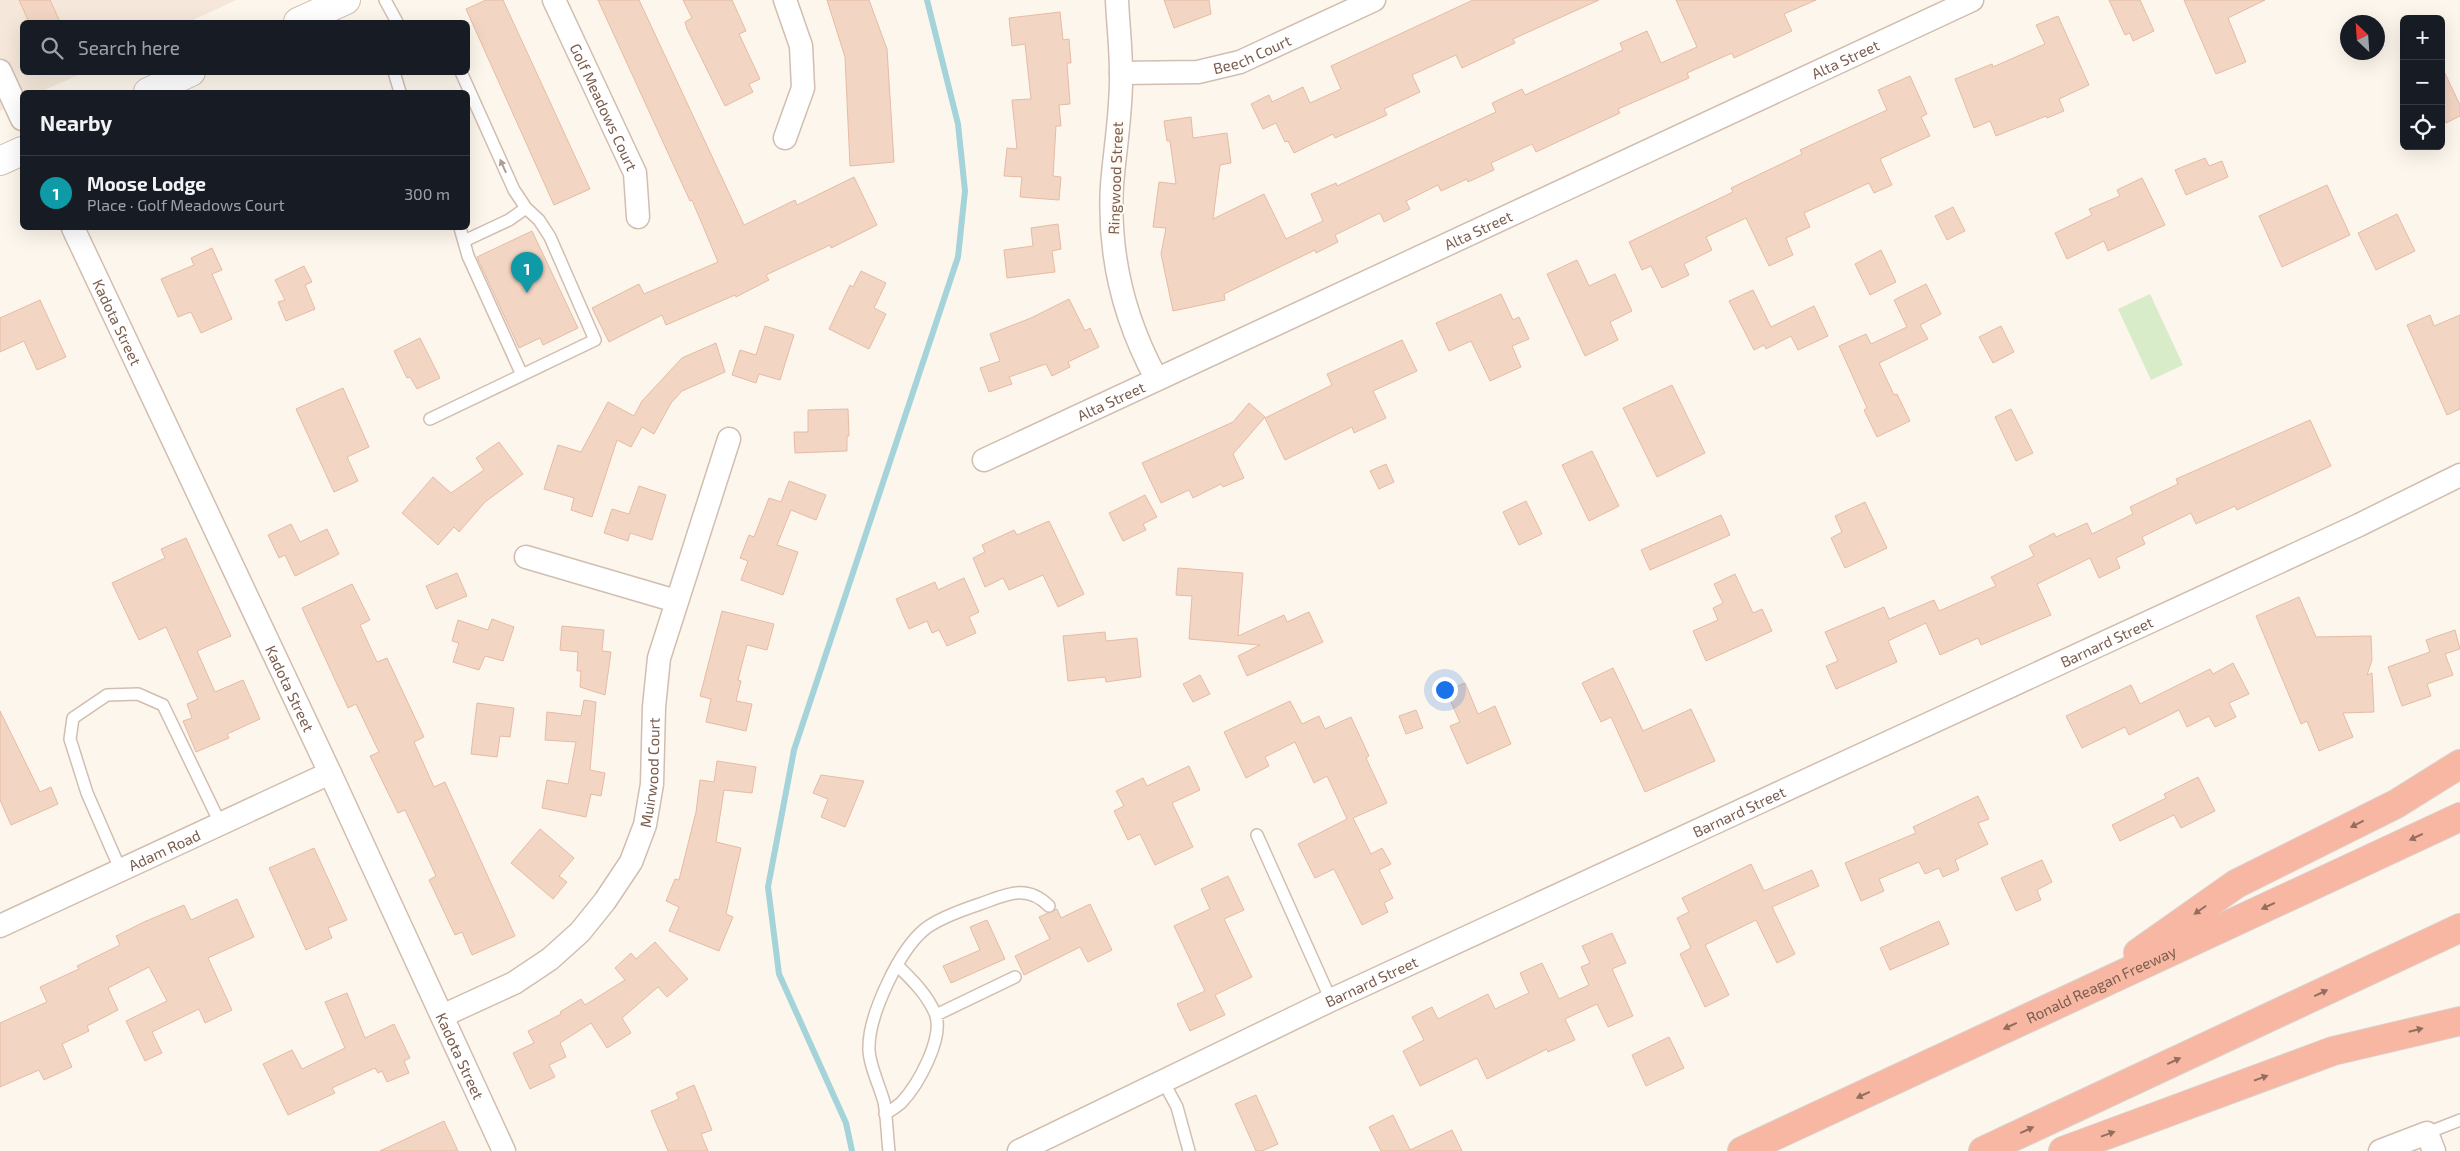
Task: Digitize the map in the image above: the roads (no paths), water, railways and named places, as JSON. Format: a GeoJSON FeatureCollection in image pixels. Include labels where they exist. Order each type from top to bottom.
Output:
{"type":"FeatureCollection","features":[{"type":"Feature","properties":{"kind":"highway"},"geometry":{"type":"LineString","coordinates":[[2079,994],[2236,884],[2396,804],[2460,764]]}},
{"type":"Feature","properties":{"kind":"highway","name":"Ronald Reagan Freeway"},"geometry":{"type":"LineString","coordinates":[[1742,1151],[2460,817]]}},
{"type":"Feature","properties":{"kind":"highway"},"geometry":{"type":"LineString","coordinates":[[1983,1151],[2460,928]]}},
{"type":"Feature","properties":{"kind":"highway"},"geometry":{"type":"LineString","coordinates":[[2063,1151],[2333,1051],[2460,1021]]}},
{"type":"Feature","properties":{"kind":"main road"},"geometry":{"type":"LineString","coordinates":[[302,20],[346,0]]}},
{"type":"Feature","properties":{"kind":"main road"},"geometry":{"type":"LineString","coordinates":[[152,90],[184,75]]}},
{"type":"Feature","properties":{"kind":"main road"},"geometry":{"type":"LineString","coordinates":[[0,161],[20,152]]}},
{"type":"Feature","properties":{"kind":"street","name":"Golf Meadows Court"},"geometry":{"type":"LineString","coordinates":[[554,0],[635,172],[638,217]]}},
{"type":"Feature","properties":{"kind":"street"},"geometry":{"type":"LineString","coordinates":[[785,0],[801,46],[803,88],[785,138]]}},
{"type":"Feature","properties":{"kind":"street","name":"Ringwood Street"},"geometry":{"type":"LineString","coordinates":[[1116,0],[1121,73],[1112,187],[1113,243],[1122,297],[1141,350],[1156,378]]}},
{"type":"Feature","properties":{"kind":"street","name":"Beech Court"},"geometry":{"type":"LineString","coordinates":[[1121,73],[1198,72],[1240,62],[1374,0]]}},
{"type":"Feature","properties":{"kind":"street","name":"Alta Street"},"geometry":{"type":"LineString","coordinates":[[984,460],[1156,378],[1972,0]]}},
{"type":"Feature","properties":{"kind":"street"},"geometry":{"type":"LineString","coordinates":[[0,71],[20,115]]}},
{"type":"Feature","properties":{"kind":"street","name":"Kadota Street"},"geometry":{"type":"LineString","coordinates":[[74,230],[330,773],[504,1151]]}},
{"type":"Feature","properties":{"kind":"street","name":"Muirwood Court"},"geometry":{"type":"LineString","coordinates":[[442,1016],[514,983],[550,959],[580,932],[605,901],[631,862],[645,824],[651,792],[655,685],[659,658],[729,439]]}},
{"type":"Feature","properties":{"kind":"street","name":"Barnard Street"},"geometry":{"type":"LineString","coordinates":[[1019,1151],[1331,1000],[2359,525],[2460,475]]}},
{"type":"Feature","properties":{"kind":"street"},"geometry":{"type":"LineString","coordinates":[[526,557],[676,601]]}},
{"type":"Feature","properties":{"kind":"street","name":"Adam Road"},"geometry":{"type":"LineString","coordinates":[[0,926],[330,773]]}},
{"type":"Feature","properties":{"kind":"street"},"geometry":{"type":"LineString","coordinates":[[2380,1151],[2431,1142]]}},
{"type":"Feature","properties":{"kind":"lane"},"geometry":{"type":"LineString","coordinates":[[386,0],[396,20]]}},
{"type":"Feature","properties":{"kind":"lane"},"geometry":{"type":"LineString","coordinates":[[395,75],[399,90]]}},
{"type":"Feature","properties":{"kind":"lane"},"geometry":{"type":"LineString","coordinates":[[462,75],[469,90]]}},
{"type":"Feature","properties":{"kind":"lane"},"geometry":{"type":"LineString","coordinates":[[430,419],[594,340],[550,237],[540,220],[526,208],[514,190],[470,92]]}},
{"type":"Feature","properties":{"kind":"lane"},"geometry":{"type":"LineString","coordinates":[[464,240],[509,220],[526,208]]}},
{"type":"Feature","properties":{"kind":"lane"},"geometry":{"type":"LineString","coordinates":[[461,230],[468,256],[522,374]]}},
{"type":"Feature","properties":{"kind":"lane"},"geometry":{"type":"LineString","coordinates":[[121,871],[87,793],[70,739],[73,718],[107,695],[138,694],[163,705],[221,825]]}},
{"type":"Feature","properties":{"kind":"lane"},"geometry":{"type":"LineString","coordinates":[[1257,835],[1331,1000]]}},
{"type":"Feature","properties":{"kind":"lane"},"geometry":{"type":"LineString","coordinates":[[889,1151],[885,1114],[869,1048],[876,1009],[896,965],[924,929],[962,910],[1011,893],[1027,892],[1041,897],[1050,906]]}},
{"type":"Feature","properties":{"kind":"lane"},"geometry":{"type":"LineString","coordinates":[[885,1114],[901,1102],[924,1068],[937,1037],[936,1015],[922,989],[896,965]]}},
{"type":"Feature","properties":{"kind":"lane"},"geometry":{"type":"LineString","coordinates":[[936,1015],[1015,977]]}},
{"type":"Feature","properties":{"kind":"lane"},"geometry":{"type":"LineString","coordinates":[[1163,1081],[1177,1107],[1189,1151]]}},
{"type":"Feature","properties":{"kind":"lane"},"geometry":{"type":"LineString","coordinates":[[2431,1142],[2460,1120]]}},
{"type":"Feature","properties":{"kind":"waterway"},"geometry":{"type":"LineString","coordinates":[[852,1151],[846,1123],[779,974],[768,887],[794,750],[958,257],[965,191],[958,124],[927,0]]}},
{"type":"Feature","properties":{"kind":"place","name":"Moose Lodge"},"geometry":{"type":"Point","coordinates":[527,293]}}]}
